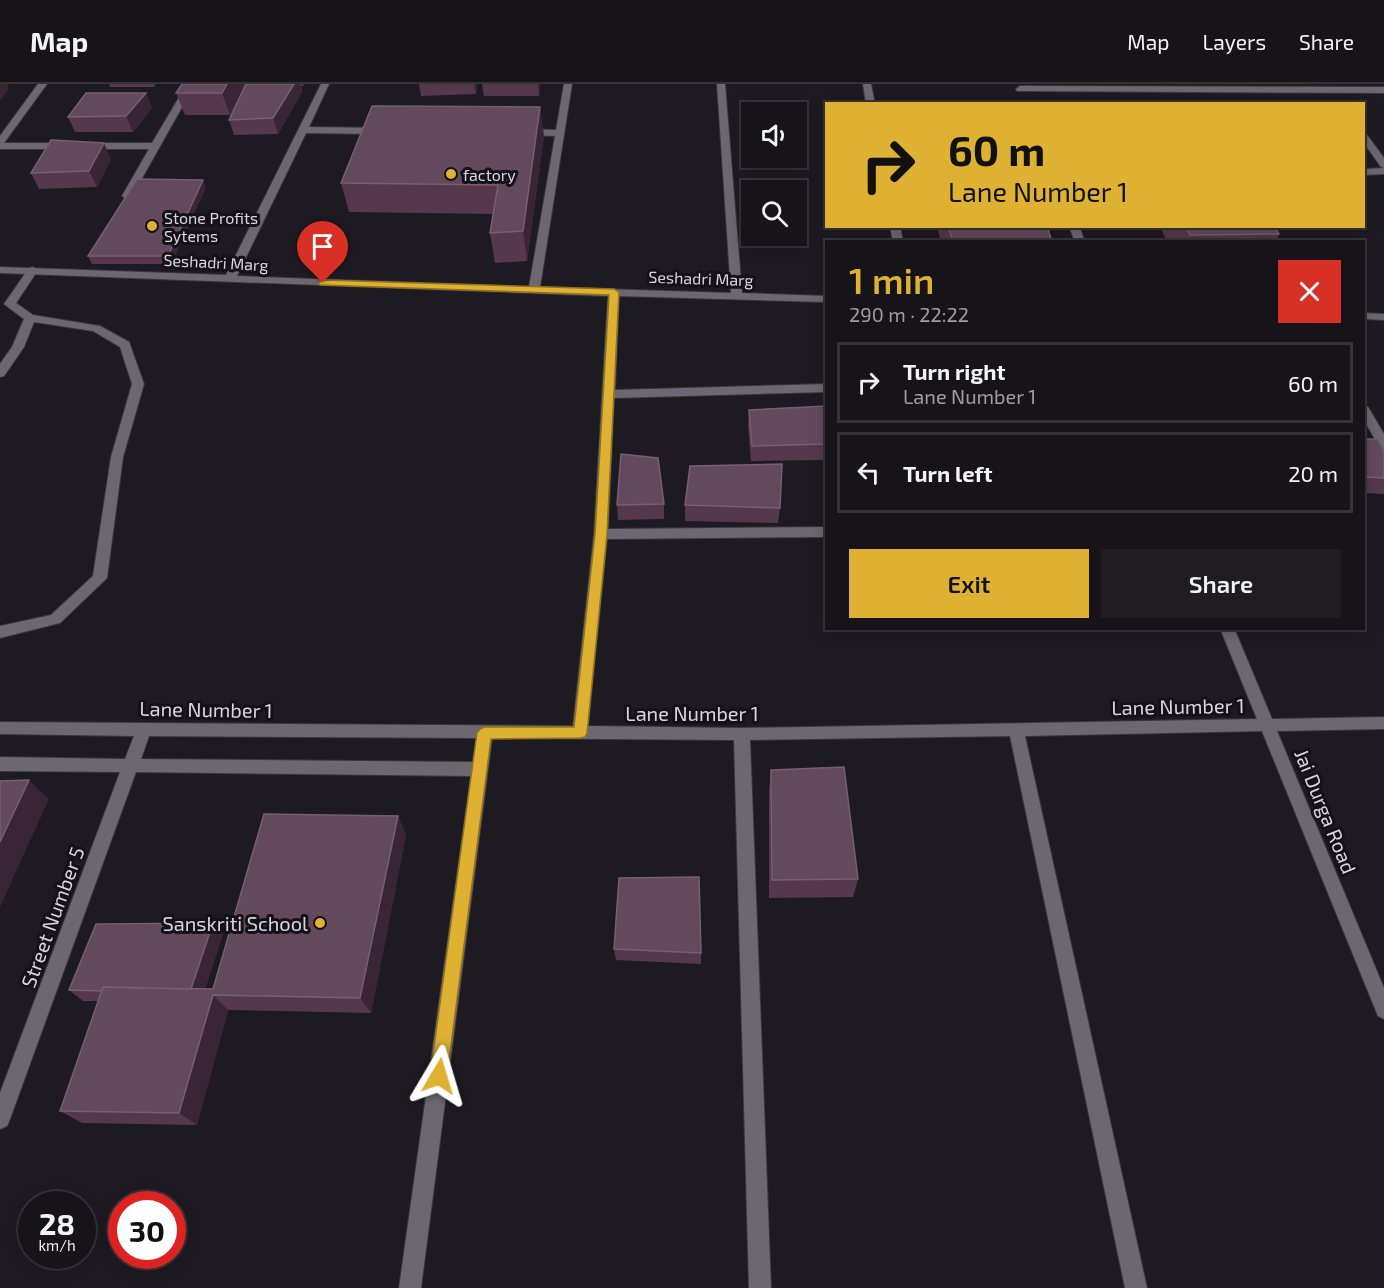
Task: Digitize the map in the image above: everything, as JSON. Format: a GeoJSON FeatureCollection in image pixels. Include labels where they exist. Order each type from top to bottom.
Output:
{"type":"FeatureCollection","features":[{"type":"Feature","properties":{"kind":"street"},"geometry":{"type":"LineString","coordinates":[[0,144],[43,84]]}},
{"type":"Feature","properties":{"kind":"street"},"geometry":{"type":"LineString","coordinates":[[122,205],[191,84]]}},
{"type":"Feature","properties":{"kind":"street"},"geometry":{"type":"LineString","coordinates":[[230,279],[325,84]]}},
{"type":"Feature","properties":{"kind":"street"},"geometry":{"type":"LineString","coordinates":[[534,290],[568,84]]}},
{"type":"Feature","properties":{"kind":"street"},"geometry":{"type":"LineString","coordinates":[[721,84],[737,295]]}},
{"type":"Feature","properties":{"kind":"street"},"geometry":{"type":"LineString","coordinates":[[867,84],[871,102]]}},
{"type":"Feature","properties":{"kind":"street"},"geometry":{"type":"LineString","coordinates":[[1327,87],[1338,102]]}},
{"type":"Feature","properties":{"kind":"street"},"geometry":{"type":"LineString","coordinates":[[1021,90],[1327,87],[1384,90]]}},
{"type":"Feature","properties":{"kind":"street"},"geometry":{"type":"LineString","coordinates":[[303,130],[396,131]]}},
{"type":"Feature","properties":{"kind":"street"},"geometry":{"type":"LineString","coordinates":[[513,132],[560,133]]}},
{"type":"Feature","properties":{"kind":"street"},"geometry":{"type":"LineString","coordinates":[[1365,138],[1384,165]]}},
{"type":"Feature","properties":{"kind":"street"},"geometry":{"type":"LineString","coordinates":[[0,144],[156,146]]}},
{"type":"Feature","properties":{"kind":"street"},"geometry":{"type":"LineString","coordinates":[[1365,172],[1384,171]]}},
{"type":"Feature","properties":{"kind":"street","name":"Seshadri Marg"},"geometry":{"type":"LineString","coordinates":[[0,270],[86,268],[230,279],[825,299]]}},
{"type":"Feature","properties":{"kind":"street"},"geometry":{"type":"LineString","coordinates":[[0,632],[55,619],[100,578],[117,457],[138,384],[125,345],[96,328],[30,318],[10,304],[33,270]]}},
{"type":"Feature","properties":{"kind":"street"},"geometry":{"type":"LineString","coordinates":[[580,733],[601,534],[614,292]]}},
{"type":"Feature","properties":{"kind":"street"},"geometry":{"type":"LineString","coordinates":[[1365,316],[1384,317]]}},
{"type":"Feature","properties":{"kind":"street"},"geometry":{"type":"LineString","coordinates":[[0,373],[18,347],[30,318]]}},
{"type":"Feature","properties":{"kind":"street"},"geometry":{"type":"LineString","coordinates":[[608,394],[825,388]]}},
{"type":"Feature","properties":{"kind":"street"},"geometry":{"type":"LineString","coordinates":[[1365,412],[1384,445]]}},
{"type":"Feature","properties":{"kind":"street"},"geometry":{"type":"LineString","coordinates":[[601,534],[825,532]]}},
{"type":"Feature","properties":{"kind":"street","name":"Jai Durga Road"},"geometry":{"type":"LineString","coordinates":[[1228,630],[1377,977],[1384,1010]]}},
{"type":"Feature","properties":{"kind":"street","name":"Lane Number 1"},"geometry":{"type":"LineString","coordinates":[[0,728],[742,735],[1384,723]]}},
{"type":"Feature","properties":{"kind":"street","name":"Street Number 5"},"geometry":{"type":"LineString","coordinates":[[2,1109],[144,729]]}},
{"type":"Feature","properties":{"kind":"street"},"geometry":{"type":"LineString","coordinates":[[1016,730],[1136,1288]]}},
{"type":"Feature","properties":{"kind":"street"},"geometry":{"type":"LineString","coordinates":[[410,1288],[484,733]]}},
{"type":"Feature","properties":{"kind":"street"},"geometry":{"type":"LineString","coordinates":[[742,735],[760,1288]]}},
{"type":"Feature","properties":{"kind":"street"},"geometry":{"type":"LineString","coordinates":[[0,764],[479,769]]}},
{"type":"Feature","properties":{"kind":"building"},"geometry":{"type":"Polygon","coordinates":[[[182,84],[227,84],[222,93],[176,93],[182,84]]]}},
{"type":"Feature","properties":{"kind":"building"},"geometry":{"type":"Polygon","coordinates":[[[246,84],[294,84],[273,118],[229,120],[246,84]]]}},
{"type":"Feature","properties":{"kind":"building"},"geometry":{"type":"Polygon","coordinates":[[[86,93],[146,93],[126,116],[68,117],[86,93]]]}},
{"type":"Feature","properties":{"kind":"building","name":"factory"},"geometry":{"type":"Polygon","coordinates":[[[372,106],[540,107],[523,231],[490,233],[498,185],[341,183],[372,106]]]}},
{"type":"Feature","properties":{"kind":"building"},"geometry":{"type":"Polygon","coordinates":[[[51,140],[104,143],[89,171],[31,173],[51,140]]]}},
{"type":"Feature","properties":{"kind":"building","name":"Stone Profits Sytems"},"geometry":{"type":"Polygon","coordinates":[[[137,179],[203,180],[168,256],[88,256],[137,179]]]}},
{"type":"Feature","properties":{"kind":"building"},"geometry":{"type":"Polygon","coordinates":[[[949,228],[1048,228],[1051,240],[952,240],[949,228]]]}},
{"type":"Feature","properties":{"kind":"building"},"geometry":{"type":"Polygon","coordinates":[[[1187,228],[1276,228],[1279,234],[1190,235],[1187,228]]]}},
{"type":"Feature","properties":{"kind":"building"},"geometry":{"type":"Polygon","coordinates":[[[825,406],[825,444],[752,446],[749,410],[825,406]]]}},
{"type":"Feature","properties":{"kind":"building"},"geometry":{"type":"Polygon","coordinates":[[[1365,439],[1378,439],[1384,451],[1384,478],[1365,477],[1365,439]]]}},
{"type":"Feature","properties":{"kind":"building"},"geometry":{"type":"Polygon","coordinates":[[[621,454],[658,458],[664,504],[617,505],[621,454]]]}},
{"type":"Feature","properties":{"kind":"building"},"geometry":{"type":"Polygon","coordinates":[[[782,464],[780,508],[685,505],[690,466],[782,464]]]}},
{"type":"Feature","properties":{"kind":"building"},"geometry":{"type":"Polygon","coordinates":[[[844,767],[858,879],[772,880],[771,770],[844,767]]]}},
{"type":"Feature","properties":{"kind":"building"},"geometry":{"type":"Polygon","coordinates":[[[29,780],[0,842],[0,781],[29,780]]]}},
{"type":"Feature","properties":{"kind":"building"},"geometry":{"type":"Polygon","coordinates":[[[264,814],[398,816],[360,998],[213,995],[179,1113],[60,1111],[103,987],[213,989],[264,814]]]}},
{"type":"Feature","properties":{"kind":"building"},"geometry":{"type":"Polygon","coordinates":[[[699,877],[701,953],[614,949],[619,878],[699,877]]]}},
{"type":"Feature","properties":{"kind":"building"},"geometry":{"type":"Polygon","coordinates":[[[213,923],[191,989],[103,987],[102,991],[69,990],[96,924],[213,923]]]}},
{"type":"Feature","properties":{"kind":"place","name":"factory"},"geometry":{"type":"Point","coordinates":[451,174]}},
{"type":"Feature","properties":{"kind":"place","name":"Stone Profits Sytems"},"geometry":{"type":"Point","coordinates":[152,226]}},
{"type":"Feature","properties":{"kind":"place","name":"Sanskriti School"},"geometry":{"type":"Point","coordinates":[320,923]}},
{"type":"Feature","properties":{"kind":"route"},"geometry":{"type":"LineString","coordinates":[[323,283],[614,292],[601,534],[580,733],[484,733],[439,1076]]}}]}
